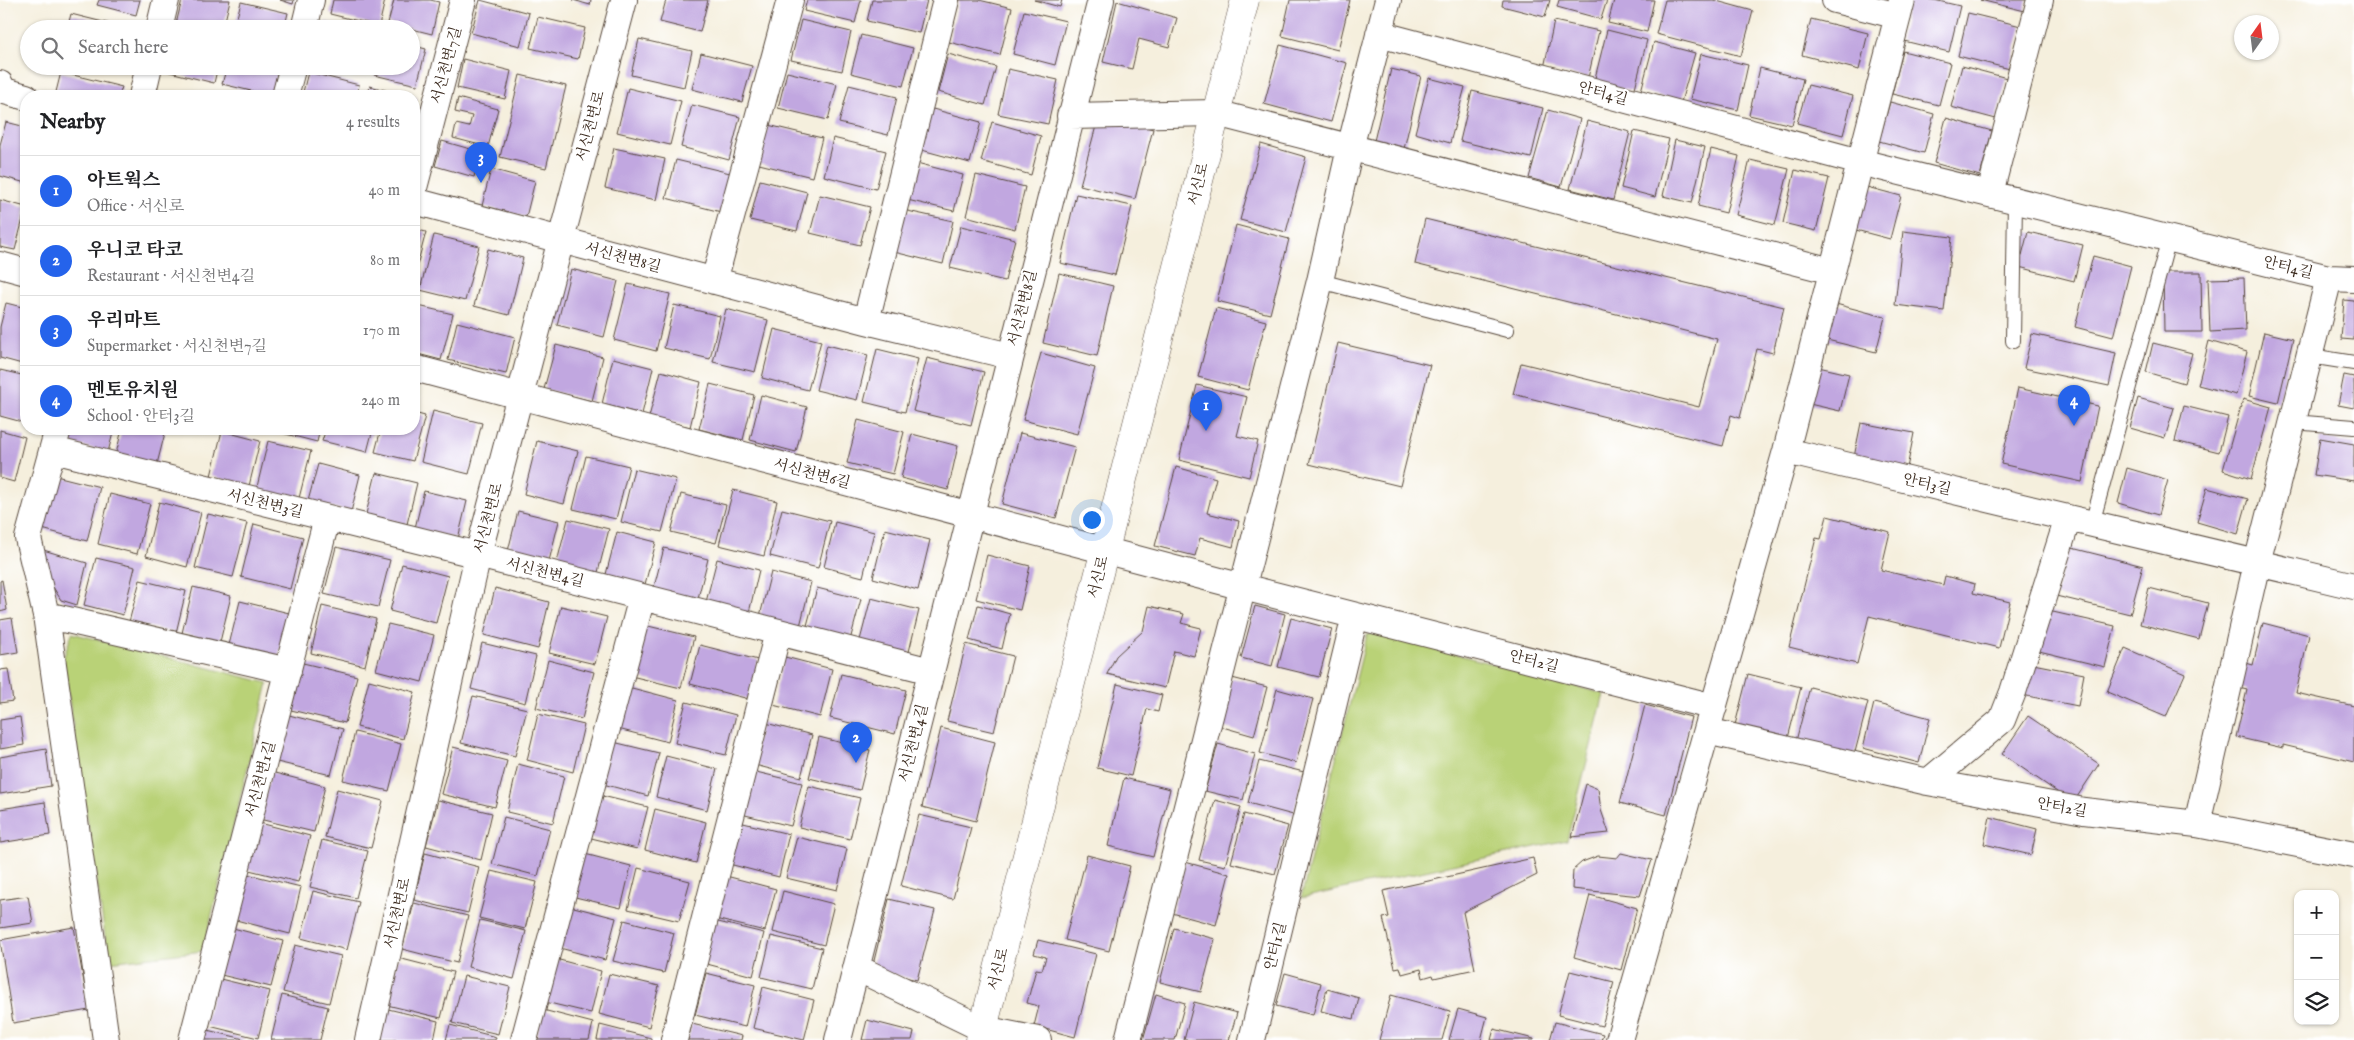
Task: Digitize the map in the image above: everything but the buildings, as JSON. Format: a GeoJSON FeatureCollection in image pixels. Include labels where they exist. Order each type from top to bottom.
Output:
{"type":"FeatureCollection","features":[{"type":"Feature","properties":{"kind":"street"},"geometry":{"type":"LineString","coordinates":[[161,20],[166,0]]}},
{"type":"Feature","properties":{"kind":"street"},"geometry":{"type":"LineString","coordinates":[[306,20],[311,0]]}},
{"type":"Feature","properties":{"kind":"street","name":"서신천변7길"},"geometry":{"type":"LineString","coordinates":[[420,165],[463,0]]}},
{"type":"Feature","properties":{"kind":"street","name":"서신천변로"},"geometry":{"type":"LineString","coordinates":[[368,1040],[478,555],[624,0]]}},
{"type":"Feature","properties":{"kind":"street"},"geometry":{"type":"LineString","coordinates":[[866,321],[946,0]]}},
{"type":"Feature","properties":{"kind":"street","name":"서신천변8길"},"geometry":{"type":"LineString","coordinates":[[560,240],[866,321],[1010,356],[1101,0]]}},
{"type":"Feature","properties":{"kind":"street","name":"서신로"},"geometry":{"type":"LineString","coordinates":[[982,1034],[1244,0]]}},
{"type":"Feature","properties":{"kind":"street"},"geometry":{"type":"LineString","coordinates":[[1128,1040],[1320,281],[1350,148],[1388,0]]}},
{"type":"Feature","properties":{"kind":"street"},"geometry":{"type":"LineString","coordinates":[[1619,1040],[1786,450],[1900,8],[1835,0]]}},
{"type":"Feature","properties":{"kind":"street"},"geometry":{"type":"LineString","coordinates":[[1990,193],[2038,5]]}},
{"type":"Feature","properties":{"kind":"street"},"geometry":{"type":"LineString","coordinates":[[714,281],[787,9]]}},
{"type":"Feature","properties":{"kind":"street","name":"안터4길"},"geometry":{"type":"LineString","coordinates":[[1379,34],[1860,162],[2169,238],[2342,278],[2310,356],[2257,563]]}},
{"type":"Feature","properties":{"kind":"street"},"geometry":{"type":"LineString","coordinates":[[143,90],[147,75]]}},
{"type":"Feature","properties":{"kind":"street"},"geometry":{"type":"LineString","coordinates":[[288,90],[292,75]]}},
{"type":"Feature","properties":{"kind":"street"},"geometry":{"type":"LineString","coordinates":[[0,84],[1,90],[20,95]]}},
{"type":"Feature","properties":{"kind":"street"},"geometry":{"type":"LineString","coordinates":[[1070,116],[1216,113],[1832,271]]}},
{"type":"Feature","properties":{"kind":"street"},"geometry":{"type":"LineString","coordinates":[[420,203],[560,240]]}},
{"type":"Feature","properties":{"kind":"street"},"geometry":{"type":"LineString","coordinates":[[0,265],[20,270]]}},
{"type":"Feature","properties":{"kind":"street"},"geometry":{"type":"LineString","coordinates":[[931,671],[1010,356]]}},
{"type":"Feature","properties":{"kind":"street","name":"서신천변6길"},"geometry":{"type":"LineString","coordinates":[[420,370],[1105,551]]}},
{"type":"Feature","properties":{"kind":"street"},"geometry":{"type":"LineString","coordinates":[[55,439],[28,538],[46,614],[106,1040]]}},
{"type":"Feature","properties":{"kind":"street","name":"서신천변3길"},"geometry":{"type":"LineString","coordinates":[[55,439],[328,518],[478,555]]}},
{"type":"Feature","properties":{"kind":"street","name":"안터3길"},"geometry":{"type":"LineString","coordinates":[[1786,450],[2354,586]]}},
{"type":"Feature","properties":{"kind":"street","name":"서신천변1길"},"geometry":{"type":"LineString","coordinates":[[192,1040],[328,518]]}},
{"type":"Feature","properties":{"kind":"street"},"geometry":{"type":"LineString","coordinates":[[1928,782],[2002,720],[2080,521]]}},
{"type":"Feature","properties":{"kind":"street","name":"안터2길"},"geometry":{"type":"LineString","coordinates":[[1105,551],[1714,707]]}},
{"type":"Feature","properties":{"kind":"street","name":"서신천변4길"},"geometry":{"type":"LineString","coordinates":[[478,555],[931,671],[838,1040]]}},
{"type":"Feature","properties":{"kind":"street"},"geometry":{"type":"LineString","coordinates":[[2197,824],[2257,563]]}},
{"type":"Feature","properties":{"kind":"street"},"geometry":{"type":"LineString","coordinates":[[524,1040],[642,597]]}},
{"type":"Feature","properties":{"kind":"street"},"geometry":{"type":"LineString","coordinates":[[46,614],[288,671]]}},
{"type":"Feature","properties":{"kind":"street","name":"안터1길"},"geometry":{"type":"LineString","coordinates":[[1252,1040],[1355,616]]}},
{"type":"Feature","properties":{"kind":"street"},"geometry":{"type":"LineString","coordinates":[[674,1040],[778,632]]}},
{"type":"Feature","properties":{"kind":"street","name":"안터2길"},"geometry":{"type":"LineString","coordinates":[[1707,732],[1928,782],[2084,811],[2197,824],[2354,855]]}},
{"type":"Feature","properties":{"kind":"street"},"geometry":{"type":"LineString","coordinates":[[857,968],[982,1034],[1038,1040]]}},
{"type":"Feature","properties":{"kind":"lane"},"geometry":{"type":"LineString","coordinates":[[2012,341],[2015,200]]}},
{"type":"Feature","properties":{"kind":"lane"},"geometry":{"type":"LineString","coordinates":[[2080,521],[2109,462],[2169,238]]}},
{"type":"Feature","properties":{"kind":"lane"},"geometry":{"type":"LineString","coordinates":[[1320,281],[1507,330]]}},
{"type":"Feature","properties":{"kind":"lane"},"geometry":{"type":"LineString","coordinates":[[2310,356],[2354,363]]}},
{"type":"Feature","properties":{"kind":"lane"},"geometry":{"type":"LineString","coordinates":[[2293,422],[2354,427]]}},
{"type":"Feature","properties":{"kind":"green space"},"geometry":{"type":"Polygon","coordinates":[[[1374,632],[1604,694],[1567,840],[1301,898],[1367,635],[1374,632]]]}},
{"type":"Feature","properties":{"kind":"green space"},"geometry":{"type":"Polygon","coordinates":[[[72,633],[268,683],[203,951],[109,962],[63,659],[72,633]]]}},
{"type":"Feature","properties":{"kind":"place","name":"우리마트"},"geometry":{"type":"Point","coordinates":[481,183]}},
{"type":"Feature","properties":{"kind":"place","name":"멘토유치원"},"geometry":{"type":"Point","coordinates":[2074,426]}},
{"type":"Feature","properties":{"kind":"place","name":"아트웍스"},"geometry":{"type":"Point","coordinates":[1206,431]}},
{"type":"Feature","properties":{"kind":"place","name":"우니코 타코"},"geometry":{"type":"Point","coordinates":[856,763]}}]}
